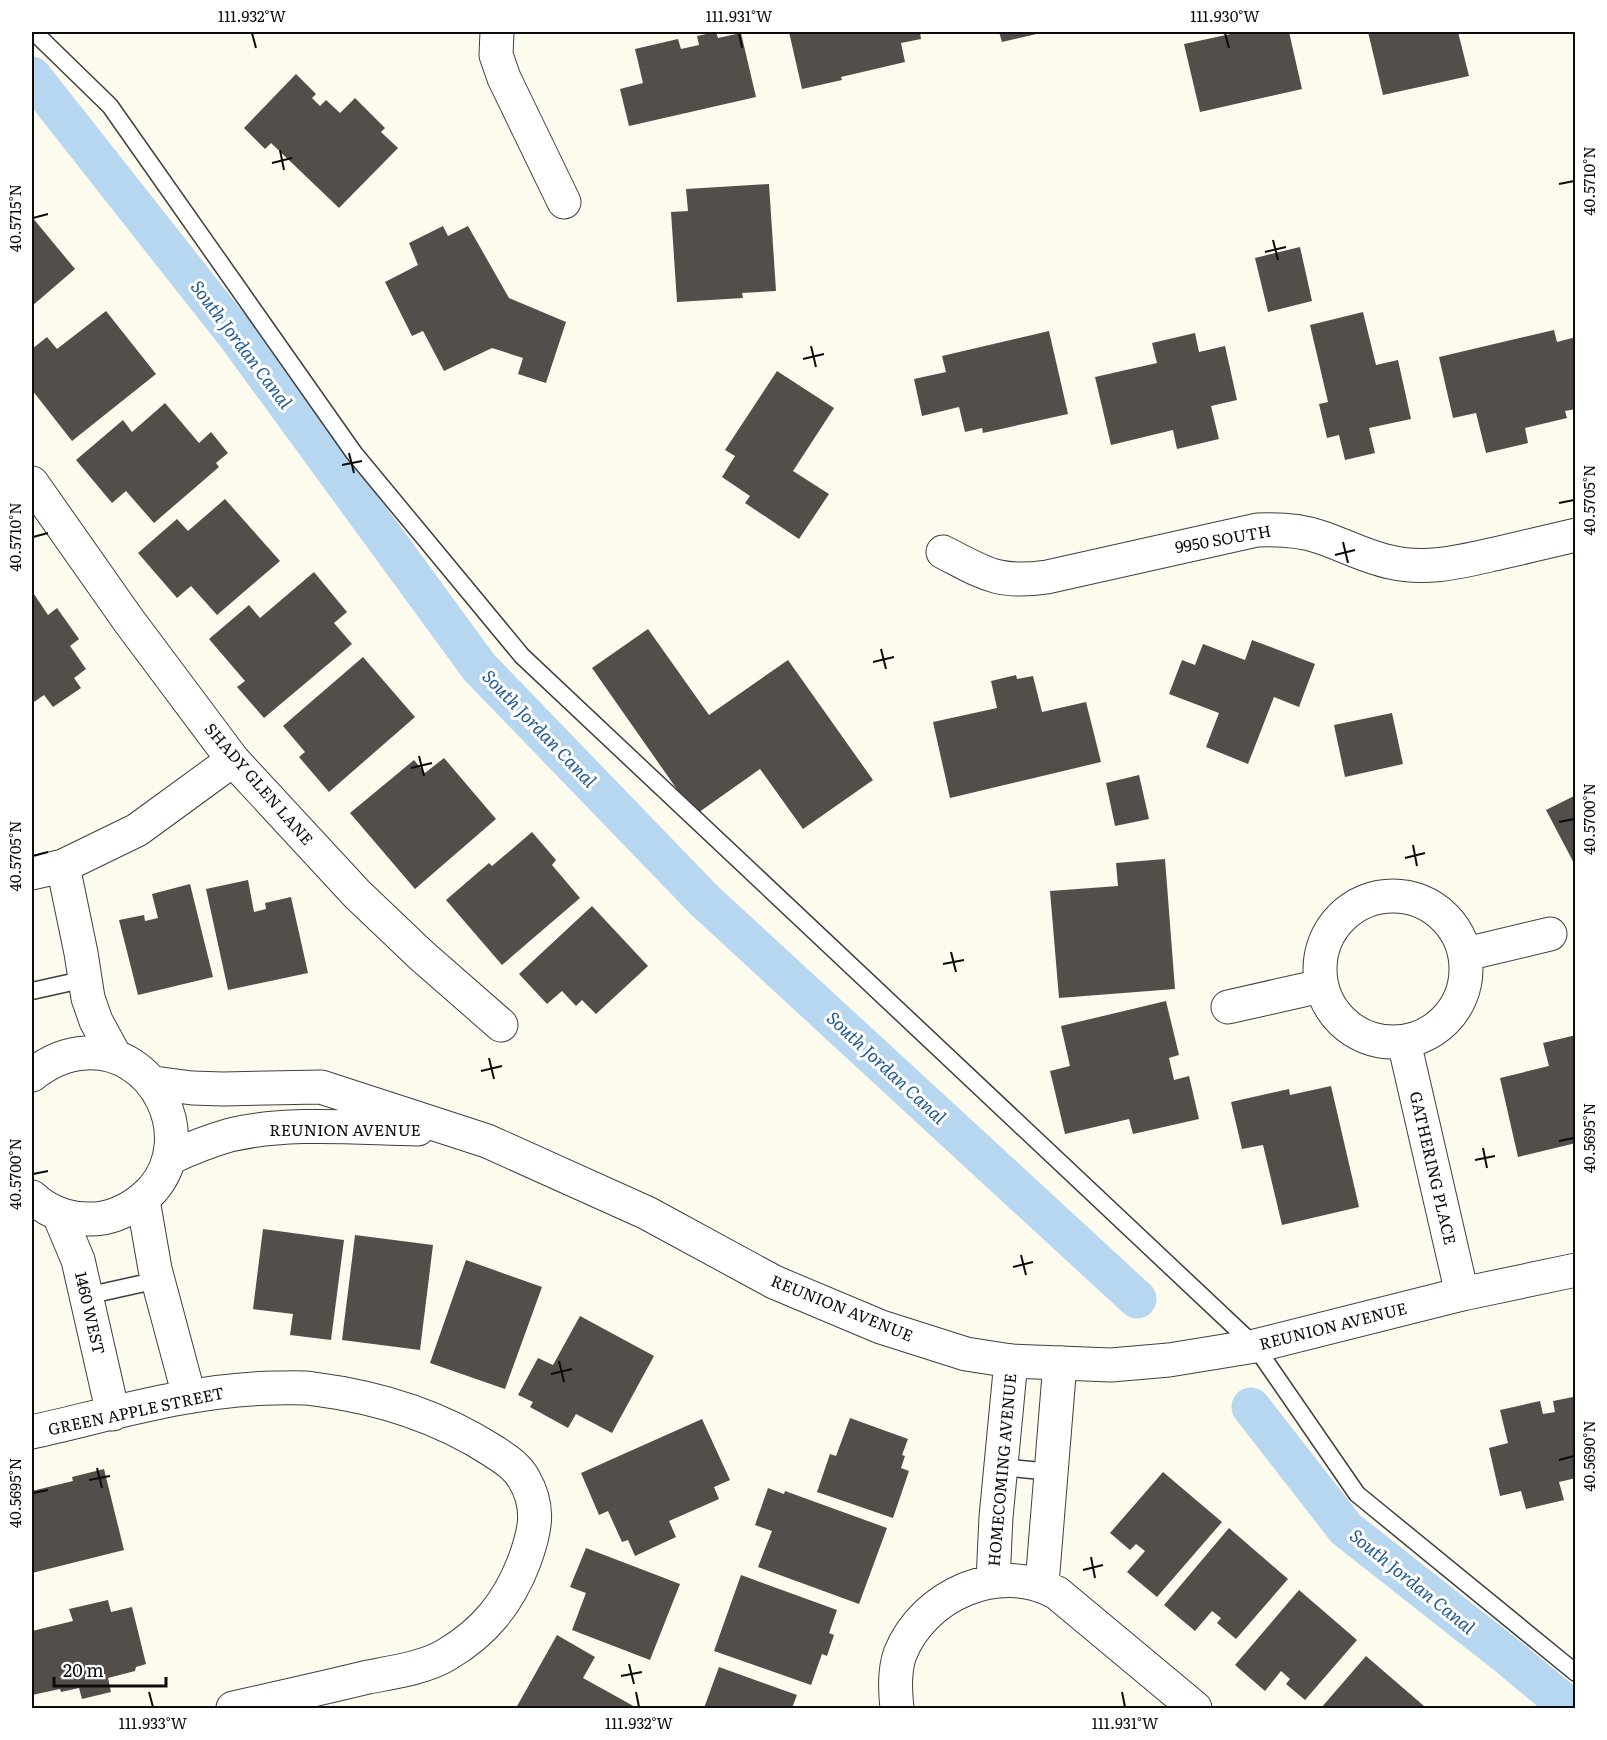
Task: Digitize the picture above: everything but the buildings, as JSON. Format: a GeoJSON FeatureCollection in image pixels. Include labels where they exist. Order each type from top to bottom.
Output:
{"type":"FeatureCollection","features":[{"type":"Feature","properties":{"kind":"street"},"geometry":{"type":"LineString","coordinates":[[497,32],[496,55],[504,78],[564,202]]}},
{"type":"Feature","properties":{"kind":"street","name":"SHADY GLEN LANE"},"geometry":{"type":"LineString","coordinates":[[32,483],[129,621],[233,760],[357,894],[421,956],[501,1025]]}},
{"type":"Feature","properties":{"kind":"street","name":"9950 SOUTH"},"geometry":{"type":"LineString","coordinates":[[943,552],[986,574],[1006,579],[1026,580],[1257,530],[1278,529],[1300,532],[1390,563],[1417,566],[1443,565],[1575,535]]}},
{"type":"Feature","properties":{"kind":"street"},"geometry":{"type":"LineString","coordinates":[[115,1056],[96,1021],[88,998],[86,979],[47,869],[137,830],[233,760]]}},
{"type":"Feature","properties":{"kind":"street"},"geometry":{"type":"LineString","coordinates":[[1400,895],[1423,901],[1443,914],[1457,932],[1466,954],[1466,978],[1460,1001],[1446,1020],[1427,1034],[1404,1042],[1382,1042],[1361,1035],[1343,1023],[1329,1006],[1321,986],[1319,962],[1325,940],[1337,920],[1355,905],[1377,897],[1400,895]]}},
{"type":"Feature","properties":{"kind":"street"},"geometry":{"type":"LineString","coordinates":[[1466,954],[1550,934]]}},
{"type":"Feature","properties":{"kind":"street"},"geometry":{"type":"LineString","coordinates":[[1228,1007],[1321,986]]}},
{"type":"Feature","properties":{"kind":"street","name":"GATHERING PLACE"},"geometry":{"type":"LineString","coordinates":[[1404,1042],[1462,1294]]}},
{"type":"Feature","properties":{"kind":"street"},"geometry":{"type":"LineString","coordinates":[[32,1074],[57,1059],[67,1056],[86,1053],[115,1056],[136,1067],[154,1083],[167,1106],[172,1131],[170,1158],[160,1181],[143,1200],[117,1215],[88,1220],[59,1215],[39,1204],[32,1197]]}},
{"type":"Feature","properties":{"kind":"street"},"geometry":{"type":"LineString","coordinates":[[32,1064],[32,1074]]}},
{"type":"Feature","properties":{"kind":"street","name":"REUNION AVENUE"},"geometry":{"type":"LineString","coordinates":[[154,1083],[224,1089],[321,1087],[487,1141],[648,1213],[774,1282],[880,1327],[966,1354],[1011,1361],[1111,1365],[1169,1360],[1255,1346],[1462,1294],[1575,1270]]}},
{"type":"Feature","properties":{"kind":"street","name":"REUNION AVENUE"},"geometry":{"type":"LineString","coordinates":[[170,1158],[199,1145],[231,1135],[275,1128],[453,1130]]}},
{"type":"Feature","properties":{"kind":"street"},"geometry":{"type":"LineString","coordinates":[[143,1200],[158,1280],[189,1396]]}},
{"type":"Feature","properties":{"kind":"street","name":"1460 WEST"},"geometry":{"type":"LineString","coordinates":[[59,1215],[78,1260],[113,1414]]}},
{"type":"Feature","properties":{"kind":"street","name":"HOMECOMING AVENUE"},"geometry":{"type":"LineString","coordinates":[[897,1708],[895,1685],[900,1654],[916,1626],[938,1604],[964,1589],[993,1581],[996,1517],[1011,1361]]}},
{"type":"Feature","properties":{"kind":"street"},"geometry":{"type":"LineString","coordinates":[[1042,1584],[1059,1363]]}},
{"type":"Feature","properties":{"kind":"street","name":"GREEN APPLE STREET"},"geometry":{"type":"LineString","coordinates":[[32,1432],[189,1396],[249,1389],[312,1388],[371,1399],[424,1415],[470,1436],[513,1464],[524,1478],[531,1494],[535,1515],[534,1537],[519,1574],[499,1610],[474,1637],[443,1656],[407,1668],[233,1708]]}},
{"type":"Feature","properties":{"kind":"street"},"geometry":{"type":"LineString","coordinates":[[993,1581],[1018,1580],[1042,1584],[1073,1605],[1195,1708]]}},
{"type":"Feature","properties":{"kind":"lane"},"geometry":{"type":"LineString","coordinates":[[34,32],[110,106],[354,453],[522,656],[1255,1346],[1357,1494],[1575,1673]]}},
{"type":"Feature","properties":{"kind":"lane"},"geometry":{"type":"LineString","coordinates":[[32,991],[86,979]]}},
{"type":"Feature","properties":{"kind":"lane"},"geometry":{"type":"LineString","coordinates":[[86,1296],[158,1280]]}},
{"type":"Feature","properties":{"kind":"lane"},"geometry":{"type":"LineString","coordinates":[[1001,1467],[1051,1472]]}},
{"type":"Feature","properties":{"kind":"waterway","name":"South Jordan Canal"},"geometry":{"type":"LineString","coordinates":[[32,76],[237,336],[479,667],[705,901],[1137,1299]]}},
{"type":"Feature","properties":{"kind":"waterway","name":"South Jordan Canal"},"geometry":{"type":"LineString","coordinates":[[1251,1407],[1346,1529],[1570,1708]]}}]}
